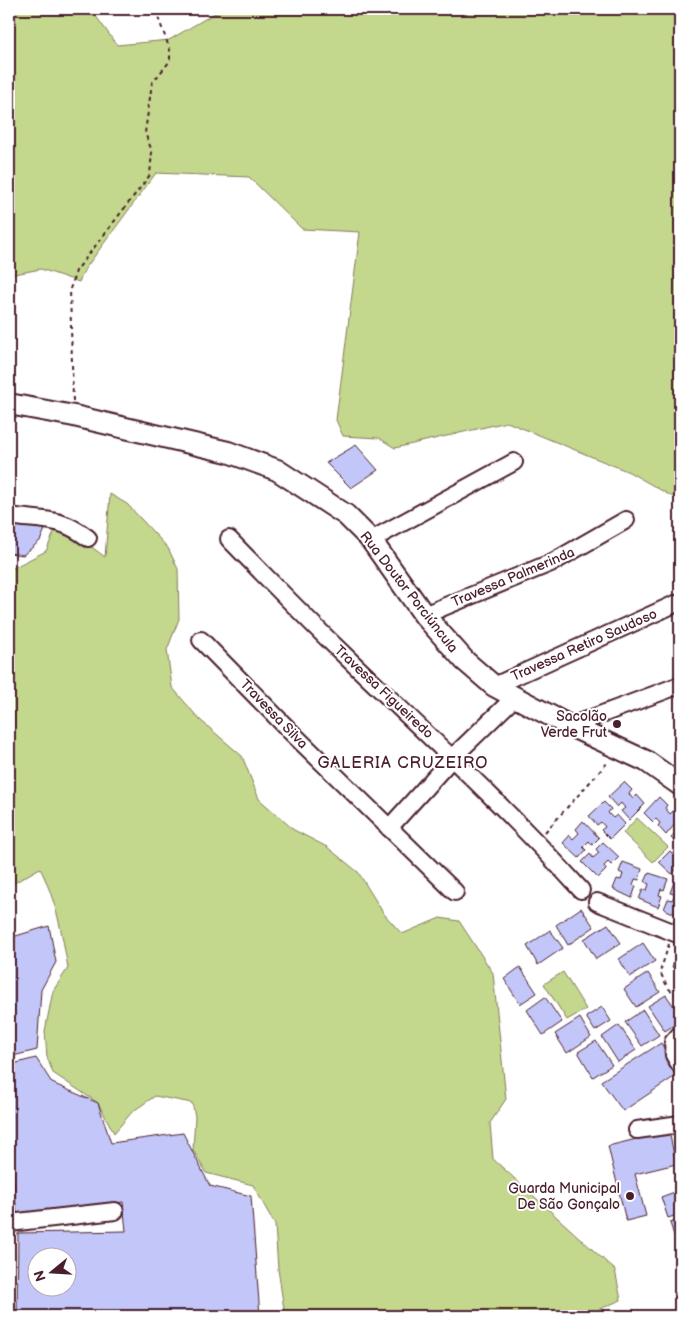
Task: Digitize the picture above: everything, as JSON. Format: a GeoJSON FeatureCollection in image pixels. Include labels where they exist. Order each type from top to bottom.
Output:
{"type":"FeatureCollection","features":[{"type":"Feature","properties":{"kind":"main road","name":"Rua Doutor Porciúncula"},"geometry":{"type":"LineString","coordinates":[[9,404],[74,416],[228,452],[277,470],[346,515],[372,540],[424,615],[465,661],[494,686],[570,726],[646,761],[678,780]]}},
{"type":"Feature","properties":{"kind":"street"},"geometry":{"type":"LineString","coordinates":[[372,540],[514,462]]}},
{"type":"Feature","properties":{"kind":"street"},"geometry":{"type":"LineString","coordinates":[[9,516],[60,521],[72,526],[88,538]]}},
{"type":"Feature","properties":{"kind":"street","name":"Travessa Palmerinda"},"geometry":{"type":"LineString","coordinates":[[424,615],[554,562],[626,520]]}},
{"type":"Feature","properties":{"kind":"street","name":"Travessa Figueiredo"},"geometry":{"type":"LineString","coordinates":[[229,539],[337,648],[454,757],[581,890]]}},
{"type":"Feature","properties":{"kind":"street","name":"Travessa Retiro Saudoso"},"geometry":{"type":"LineString","coordinates":[[494,686],[675,604]]}},
{"type":"Feature","properties":{"kind":"street","name":"Travessa Silva"},"geometry":{"type":"LineString","coordinates":[[201,640],[455,892]]}},
{"type":"Feature","properties":{"kind":"street"},"geometry":{"type":"LineString","coordinates":[[570,726],[680,686]]}},
{"type":"Feature","properties":{"kind":"street"},"geometry":{"type":"LineString","coordinates":[[389,828],[454,757],[514,698]]}},
{"type":"Feature","properties":{"kind":"street"},"geometry":{"type":"LineString","coordinates":[[597,902],[677,933]]}},
{"type":"Feature","properties":{"kind":"street"},"geometry":{"type":"LineString","coordinates":[[680,1034],[673,1042],[672,1049],[680,1065]]}},
{"type":"Feature","properties":{"kind":"street"},"geometry":{"type":"LineString","coordinates":[[638,1130],[680,1124]]}},
{"type":"Feature","properties":{"kind":"street"},"geometry":{"type":"LineString","coordinates":[[9,1223],[115,1211]]}},
{"type":"Feature","properties":{"kind":"path"},"geometry":{"type":"LineString","coordinates":[[74,416],[70,289],[76,270],[94,244],[150,175],[152,152],[145,133],[152,83],[170,61],[170,50],[155,9]]}},
{"type":"Feature","properties":{"kind":"path"},"geometry":{"type":"LineString","coordinates":[[537,842],[590,780],[620,750]]}},
{"type":"Feature","properties":{"kind":"path"},"geometry":{"type":"LineString","coordinates":[[677,933],[660,972],[668,988],[680,998]]}},
{"type":"Feature","properties":{"kind":"green space"},"geometry":{"type":"Polygon","coordinates":[[[9,9],[88,9],[95,15],[117,45],[169,40],[222,9],[680,9],[680,501],[629,472],[507,422],[395,448],[379,438],[343,436],[336,420],[360,232],[302,229],[249,177],[156,173],[85,269],[79,282],[41,269],[9,275],[9,9]]]}},
{"type":"Feature","properties":{"kind":"green space"},"geometry":{"type":"Polygon","coordinates":[[[110,494],[127,504],[168,548],[178,569],[179,619],[167,650],[172,687],[199,719],[242,756],[259,799],[294,830],[327,847],[358,872],[384,914],[402,934],[440,918],[459,921],[493,973],[506,1099],[490,1123],[493,1159],[615,1270],[621,1300],[583,1316],[285,1316],[278,1269],[275,1225],[253,1185],[206,1173],[193,1150],[195,1116],[192,1103],[155,1096],[132,1112],[114,1133],[98,1103],[53,1073],[47,1057],[45,1031],[53,991],[68,968],[61,929],[46,880],[40,868],[9,886],[9,570],[46,551],[56,528],[85,542],[105,557],[110,494]]]}},
{"type":"Feature","properties":{"kind":"green space"},"geometry":{"type":"Polygon","coordinates":[[[637,818],[668,847],[653,862],[623,833],[637,818]]]}},
{"type":"Feature","properties":{"kind":"green space"},"geometry":{"type":"Polygon","coordinates":[[[563,972],[586,1009],[567,1020],[544,984],[563,972]]]}},
{"type":"Feature","properties":{"kind":"building"},"geometry":{"type":"Polygon","coordinates":[[[356,445],[378,470],[351,488],[326,463],[356,445]]]}},
{"type":"Feature","properties":{"kind":"building"},"geometry":{"type":"Polygon","coordinates":[[[9,524],[46,527],[40,541],[23,555],[9,553],[9,524]]]}},
{"type":"Feature","properties":{"kind":"building"},"geometry":{"type":"Polygon","coordinates":[[[624,782],[632,790],[629,794],[633,799],[637,795],[645,804],[629,820],[621,811],[625,808],[621,803],[617,807],[608,797],[624,782]]]}},
{"type":"Feature","properties":{"kind":"building"},"geometry":{"type":"Polygon","coordinates":[[[659,797],[667,805],[665,808],[670,814],[673,811],[680,818],[666,835],[658,826],[660,823],[656,819],[653,822],[644,813],[659,797]]]}},
{"type":"Feature","properties":{"kind":"building"},"geometry":{"type":"Polygon","coordinates":[[[604,802],[611,809],[608,813],[613,818],[617,815],[625,824],[610,839],[601,830],[605,827],[601,822],[597,825],[589,816],[604,802]]]}},
{"type":"Feature","properties":{"kind":"building"},"geometry":{"type":"Polygon","coordinates":[[[583,821],[599,838],[592,845],[589,841],[583,847],[586,850],[579,858],[563,843],[570,835],[573,839],[579,833],[576,829],[583,821]]]}},
{"type":"Feature","properties":{"kind":"building"},"geometry":{"type":"Polygon","coordinates":[[[680,828],[680,845],[679,846],[671,838],[680,828]]]}},
{"type":"Feature","properties":{"kind":"building"},"geometry":{"type":"Polygon","coordinates":[[[603,842],[619,857],[611,865],[608,862],[604,866],[606,870],[598,878],[582,862],[590,854],[593,858],[599,853],[596,849],[603,842]]]}},
{"type":"Feature","properties":{"kind":"building"},"geometry":{"type":"Polygon","coordinates":[[[670,851],[680,861],[680,865],[672,874],[659,862],[670,851]]]}},
{"type":"Feature","properties":{"kind":"building"},"geometry":{"type":"Polygon","coordinates":[[[623,862],[642,869],[639,880],[635,879],[633,885],[636,886],[632,898],[613,889],[617,879],[621,880],[623,874],[619,872],[623,862]]]}},
{"type":"Feature","properties":{"kind":"building"},"geometry":{"type":"Polygon","coordinates":[[[649,873],[668,879],[664,890],[661,889],[659,895],[662,896],[658,907],[639,899],[643,889],[647,890],[649,884],[645,882],[649,873]]]}},
{"type":"Feature","properties":{"kind":"building"},"geometry":{"type":"Polygon","coordinates":[[[674,882],[680,885],[680,916],[664,909],[668,899],[672,900],[675,894],[670,893],[674,882]]]}},
{"type":"Feature","properties":{"kind":"building"},"geometry":{"type":"Polygon","coordinates":[[[581,908],[594,927],[568,945],[556,925],[581,908]]]}},
{"type":"Feature","properties":{"kind":"building"},"geometry":{"type":"Polygon","coordinates":[[[608,924],[621,943],[596,959],[584,939],[608,924]]]}},
{"type":"Feature","properties":{"kind":"building"},"geometry":{"type":"Polygon","coordinates":[[[49,926],[56,962],[41,990],[37,1050],[9,1057],[9,938],[49,926]]]}},
{"type":"Feature","properties":{"kind":"building"},"geometry":{"type":"Polygon","coordinates":[[[550,930],[563,948],[538,965],[527,946],[550,930]]]}},
{"type":"Feature","properties":{"kind":"building"},"geometry":{"type":"Polygon","coordinates":[[[643,943],[655,961],[630,977],[619,959],[643,943]]]}},
{"type":"Feature","properties":{"kind":"building"},"geometry":{"type":"Polygon","coordinates":[[[678,948],[680,949],[680,970],[672,967],[678,948]]]}},
{"type":"Feature","properties":{"kind":"building"},"geometry":{"type":"Polygon","coordinates":[[[520,967],[537,993],[520,1004],[504,979],[520,967]]]}},
{"type":"Feature","properties":{"kind":"building"},"geometry":{"type":"Polygon","coordinates":[[[648,973],[660,992],[636,1007],[624,989],[648,973]]]}},
{"type":"Feature","properties":{"kind":"building"},"geometry":{"type":"Polygon","coordinates":[[[666,995],[680,1015],[680,1021],[665,1031],[648,1006],[666,995]]]}},
{"type":"Feature","properties":{"kind":"building"},"geometry":{"type":"Polygon","coordinates":[[[545,997],[562,1022],[543,1035],[527,1010],[545,997]]]}},
{"type":"Feature","properties":{"kind":"building"},"geometry":{"type":"Polygon","coordinates":[[[602,1007],[611,1021],[595,1031],[586,1017],[602,1007]]]}},
{"type":"Feature","properties":{"kind":"building"},"geometry":{"type":"Polygon","coordinates":[[[643,1010],[659,1035],[642,1046],[625,1022],[643,1010]]]}},
{"type":"Feature","properties":{"kind":"building"},"geometry":{"type":"Polygon","coordinates":[[[580,1018],[591,1037],[567,1053],[555,1034],[580,1018]]]}},
{"type":"Feature","properties":{"kind":"building"},"geometry":{"type":"Polygon","coordinates":[[[619,1025],[636,1050],[618,1062],[602,1037],[619,1025]]]}},
{"type":"Feature","properties":{"kind":"building"},"geometry":{"type":"Polygon","coordinates":[[[596,1041],[612,1065],[593,1077],[578,1052],[596,1041]]]}},
{"type":"Feature","properties":{"kind":"building"},"geometry":{"type":"Polygon","coordinates":[[[661,1043],[680,1073],[623,1111],[601,1081],[661,1043]]]}},
{"type":"Feature","properties":{"kind":"building"},"geometry":{"type":"Polygon","coordinates":[[[36,1058],[52,1083],[98,1103],[111,1143],[183,1133],[210,1186],[251,1196],[260,1316],[17,1316],[18,1233],[126,1231],[123,1202],[17,1218],[9,1120],[9,1065],[36,1058]]]}},
{"type":"Feature","properties":{"kind":"building","name":"Guarda Municipal De São Gonçalo"},"geometry":{"type":"Polygon","coordinates":[[[669,1131],[676,1164],[635,1174],[646,1216],[626,1221],[608,1146],[669,1131]]]}},
{"type":"Feature","properties":{"kind":"building"},"geometry":{"type":"Polygon","coordinates":[[[680,1190],[680,1214],[668,1218],[661,1197],[680,1190]]]}},
{"type":"Feature","properties":{"kind":"building"},"geometry":{"type":"Polygon","coordinates":[[[680,1220],[680,1244],[677,1245],[670,1223],[680,1220]]]}},
{"type":"Feature","properties":{"kind":"place","name":"Sacolão Verde Frut"},"geometry":{"type":"Point","coordinates":[617,724]}},
{"type":"Feature","properties":{"kind":"place","name":"Guarda Municipal De São Gonçalo"},"geometry":{"type":"Point","coordinates":[630,1196]}},
{"type":"Feature","properties":{"kind":"district","name":"GALERIA CRUZEIRO"},"geometry":{"type":"Point","coordinates":[403,763]}}]}
